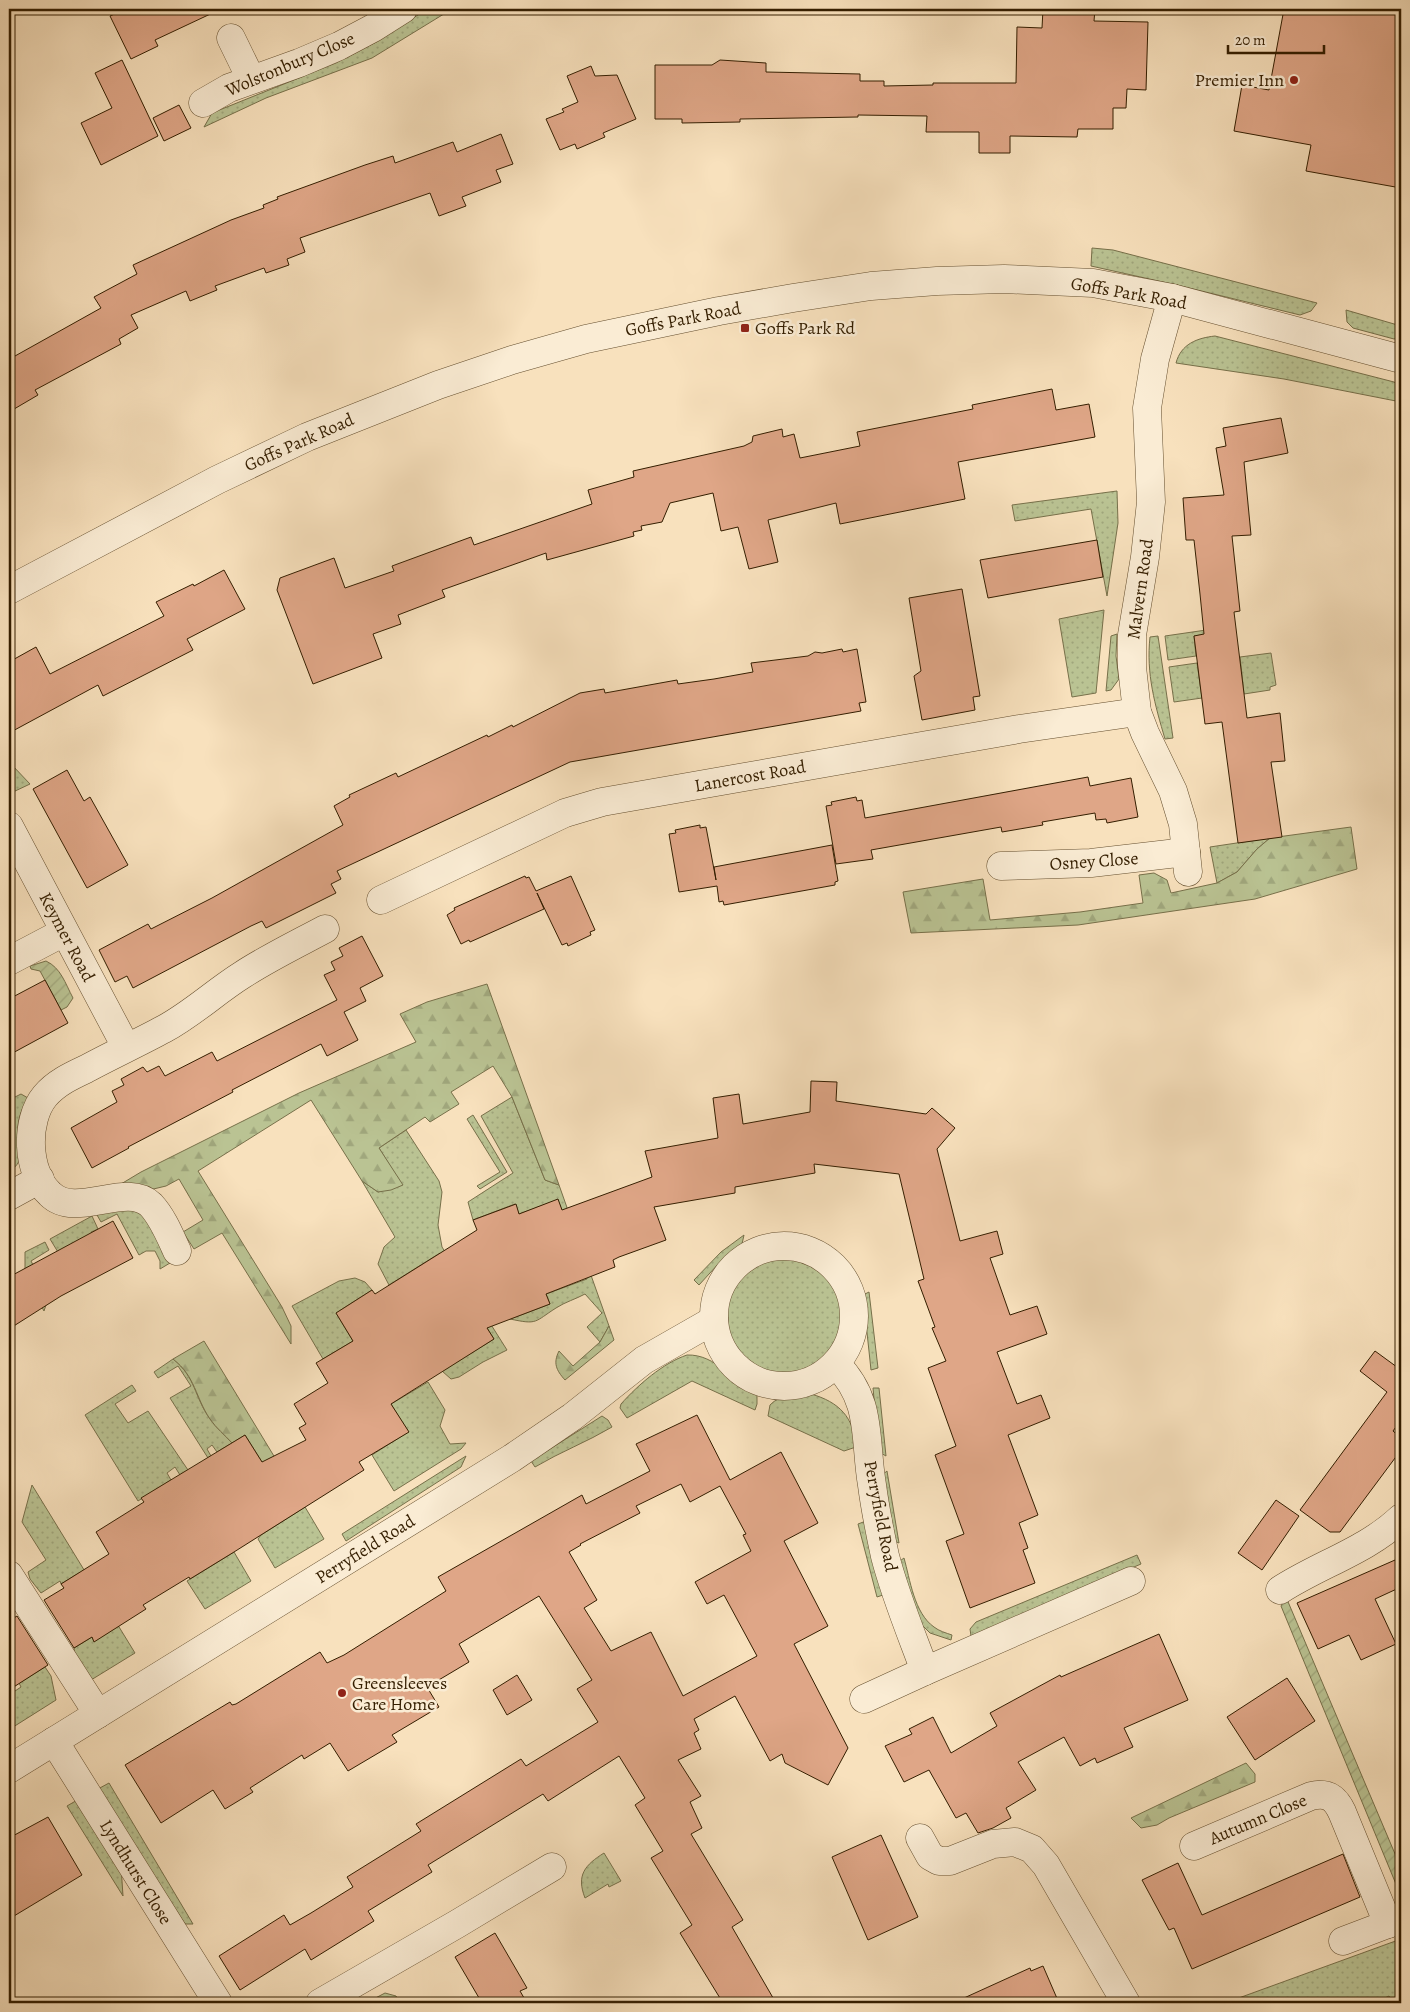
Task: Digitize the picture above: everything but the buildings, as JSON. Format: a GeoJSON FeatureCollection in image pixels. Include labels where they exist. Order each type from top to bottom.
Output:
{"type":"FeatureCollection","features":[{"type":"Feature","properties":{"kind":"street","name":"Wolstonbury Close"},"geometry":{"type":"LineString","coordinates":[[203,103],[229,88],[340,46],[403,9]]}},
{"type":"Feature","properties":{"kind":"street"},"geometry":{"type":"LineString","coordinates":[[231,38],[251,79]]}},
{"type":"Feature","properties":{"kind":"street","name":"Goffs Park Road"},"geometry":{"type":"LineString","coordinates":[[9,590],[182,498],[307,437],[369,410],[512,360],[586,339],[719,311],[793,298],[870,286],[937,281],[1004,279],[1093,282],[1172,298],[1401,359]]}},
{"type":"Feature","properties":{"kind":"street","name":"Malvern Road"},"geometry":{"type":"LineString","coordinates":[[1172,298],[1156,359],[1147,408],[1151,502],[1145,557],[1132,635],[1132,667],[1138,712],[1145,732],[1174,791],[1183,824],[1187,862]]}},
{"type":"Feature","properties":{"kind":"street","name":"Lanercost Road"},"geometry":{"type":"LineString","coordinates":[[382,900],[560,815],[602,802],[1019,729],[1138,712]]}},
{"type":"Feature","properties":{"kind":"street","name":"Keymer Road"},"geometry":{"type":"LineString","coordinates":[[9,826],[126,1047]]}},
{"type":"Feature","properties":{"kind":"street","name":"Osney Close"},"geometry":{"type":"LineString","coordinates":[[1002,866],[1187,862]]}},
{"type":"Feature","properties":{"kind":"street"},"geometry":{"type":"LineString","coordinates":[[177,1251],[160,1216],[149,1204],[136,1199],[117,1197],[75,1204],[63,1203],[49,1194],[33,1164],[31,1129],[35,1112],[44,1097],[56,1086],[126,1047],[165,1029],[242,975],[325,929]]}},
{"type":"Feature","properties":{"kind":"street"},"geometry":{"type":"LineString","coordinates":[[9,960],[64,932]]}},
{"type":"Feature","properties":{"kind":"street"},"geometry":{"type":"LineString","coordinates":[[9,1196],[40,1179]]}},
{"type":"Feature","properties":{"kind":"street"},"geometry":{"type":"LineString","coordinates":[[785,1246],[808,1250],[828,1261],[844,1279],[853,1301],[854,1324],[848,1346],[836,1364],[815,1380],[792,1386],[770,1385],[748,1377],[731,1362],[719,1342],[714,1320],[716,1298],[726,1276],[742,1260],[770,1248],[785,1246]]}},
{"type":"Feature","properties":{"kind":"street","name":"Perryfield Road"},"geometry":{"type":"LineString","coordinates":[[9,1769],[512,1458],[572,1417],[644,1360],[714,1320]]}},
{"type":"Feature","properties":{"kind":"street","name":"Perryfield Road"},"geometry":{"type":"LineString","coordinates":[[836,1364],[849,1377],[859,1395],[867,1432],[871,1484],[886,1556],[901,1608],[925,1670]]}},
{"type":"Feature","properties":{"kind":"street"},"geometry":{"type":"LineString","coordinates":[[1280,1590],[1297,1579],[1357,1550],[1401,1518]]}},
{"type":"Feature","properties":{"kind":"street"},"geometry":{"type":"LineString","coordinates":[[9,1574],[98,1714]]}},
{"type":"Feature","properties":{"kind":"street"},"geometry":{"type":"LineString","coordinates":[[864,1700],[925,1670],[1131,1580]]}},
{"type":"Feature","properties":{"kind":"street","name":"Lyndhurst Close"},"geometry":{"type":"LineString","coordinates":[[54,1741],[218,2003]]}},
{"type":"Feature","properties":{"kind":"street","name":"Autumn Close"},"geometry":{"type":"LineString","coordinates":[[1194,1846],[1311,1796],[1329,1795],[1337,1802],[1394,1922]]}},
{"type":"Feature","properties":{"kind":"street"},"geometry":{"type":"LineString","coordinates":[[920,1838],[930,1856],[939,1861],[950,1861],[993,1844],[1014,1842],[1032,1848],[1046,1866],[1126,2003]]}},
{"type":"Feature","properties":{"kind":"street"},"geometry":{"type":"LineString","coordinates":[[320,2003],[552,1867]]}},
{"type":"Feature","properties":{"kind":"street"},"geometry":{"type":"LineString","coordinates":[[1343,1941],[1394,1922]]}},
{"type":"Feature","properties":{"kind":"green space"},"geometry":{"type":"Polygon","coordinates":[[[427,9],[452,9],[372,58],[266,98],[204,127],[212,113],[336,63],[378,41],[427,9]]]}},
{"type":"Feature","properties":{"kind":"green space"},"geometry":{"type":"Polygon","coordinates":[[[1092,248],[1113,250],[1317,303],[1311,311],[1300,315],[1091,266],[1092,248]]]}},
{"type":"Feature","properties":{"kind":"green space"},"geometry":{"type":"Polygon","coordinates":[[[1346,310],[1401,326],[1401,337],[1394,339],[1353,328],[1347,322],[1346,310]]]}},
{"type":"Feature","properties":{"kind":"green space"},"geometry":{"type":"Polygon","coordinates":[[[1215,336],[1394,382],[1401,386],[1401,402],[1284,379],[1176,363],[1178,356],[1191,343],[1202,338],[1215,336]]]}},
{"type":"Feature","properties":{"kind":"green space"},"geometry":{"type":"Polygon","coordinates":[[[1117,491],[1118,523],[1107,596],[1091,509],[1015,521],[1012,505],[1117,491]]]}},
{"type":"Feature","properties":{"kind":"green space"},"geometry":{"type":"Polygon","coordinates":[[[1104,610],[1096,693],[1072,697],[1059,619],[1104,610]]]}},
{"type":"Feature","properties":{"kind":"green space"},"geometry":{"type":"Polygon","coordinates":[[[1220,628],[1221,632],[1194,636],[1196,656],[1168,660],[1165,636],[1220,628]]]}},
{"type":"Feature","properties":{"kind":"green space"},"geometry":{"type":"Polygon","coordinates":[[[1117,634],[1116,656],[1119,679],[1111,690],[1106,691],[1111,636],[1117,634]]]}},
{"type":"Feature","properties":{"kind":"green space"},"geometry":{"type":"Polygon","coordinates":[[[1158,636],[1173,738],[1165,739],[1155,702],[1149,664],[1150,637],[1158,636]]]}},
{"type":"Feature","properties":{"kind":"green space"},"geometry":{"type":"Polygon","coordinates":[[[1271,653],[1276,685],[1270,687],[1270,690],[1244,694],[1240,657],[1271,653]]]}},
{"type":"Feature","properties":{"kind":"green space"},"geometry":{"type":"Polygon","coordinates":[[[1197,663],[1202,698],[1174,702],[1169,667],[1197,663]]]}},
{"type":"Feature","properties":{"kind":"green space"},"geometry":{"type":"Polygon","coordinates":[[[9,758],[12,765],[30,784],[13,792],[9,785],[9,758]]]}},
{"type":"Feature","properties":{"kind":"green space"},"geometry":{"type":"Polygon","coordinates":[[[1351,827],[1357,869],[1255,899],[1078,925],[911,933],[903,892],[983,879],[990,920],[1080,912],[1143,903],[1139,875],[1154,873],[1167,880],[1171,893],[1217,883],[1237,872],[1257,849],[1270,838],[1351,827]]]}},
{"type":"Feature","properties":{"kind":"green space"},"geometry":{"type":"Polygon","coordinates":[[[1270,838],[1257,849],[1237,872],[1217,883],[1210,847],[1270,838]]]}},
{"type":"Feature","properties":{"kind":"green space"},"geometry":{"type":"Polygon","coordinates":[[[46,961],[59,972],[73,998],[67,1007],[61,1010],[40,971],[31,969],[30,966],[46,961]]]}},
{"type":"Feature","properties":{"kind":"green space"},"geometry":{"type":"Polygon","coordinates":[[[487,984],[559,1185],[545,1180],[512,1097],[493,1066],[451,1092],[459,1104],[430,1122],[425,1117],[379,1148],[403,1185],[391,1190],[378,1192],[362,1181],[311,1100],[198,1171],[282,1307],[291,1326],[291,1344],[222,1233],[194,1249],[183,1232],[203,1220],[179,1179],[166,1186],[145,1191],[121,1184],[141,1172],[299,1093],[416,1042],[400,1014],[427,1002],[487,984]]]}},
{"type":"Feature","properties":{"kind":"green space"},"geometry":{"type":"Polygon","coordinates":[[[21,1094],[28,1098],[21,1112],[18,1124],[20,1157],[15,1167],[9,1171],[9,1100],[21,1094]]]}},
{"type":"Feature","properties":{"kind":"green space"},"geometry":{"type":"Polygon","coordinates":[[[512,1097],[545,1180],[559,1185],[609,1326],[600,1342],[587,1327],[602,1313],[585,1294],[559,1306],[535,1321],[526,1322],[510,1319],[550,1304],[546,1294],[587,1279],[558,1200],[519,1214],[515,1204],[473,1220],[468,1202],[513,1173],[481,1116],[512,1097]]]}},
{"type":"Feature","properties":{"kind":"green space"},"geometry":{"type":"Polygon","coordinates":[[[473,1115],[507,1172],[480,1189],[477,1186],[500,1172],[467,1119],[473,1115]]]}},
{"type":"Feature","properties":{"kind":"green space"},"geometry":{"type":"Polygon","coordinates":[[[406,1130],[439,1181],[442,1192],[438,1225],[442,1247],[507,1350],[459,1377],[451,1379],[442,1371],[494,1339],[440,1253],[389,1285],[378,1264],[384,1247],[395,1237],[362,1181],[378,1192],[402,1185],[379,1148],[406,1130]]]}},
{"type":"Feature","properties":{"kind":"green space"},"geometry":{"type":"Polygon","coordinates":[[[109,1208],[136,1209],[144,1215],[170,1263],[160,1269],[160,1261],[155,1251],[146,1251],[139,1255],[117,1214],[101,1222],[97,1215],[109,1208]]]}},
{"type":"Feature","properties":{"kind":"green space"},"geometry":{"type":"Polygon","coordinates":[[[92,1216],[98,1229],[91,1232],[97,1243],[64,1262],[50,1239],[92,1216]]]}},
{"type":"Feature","properties":{"kind":"green space"},"geometry":{"type":"Polygon","coordinates":[[[744,1235],[742,1244],[720,1262],[699,1285],[694,1280],[721,1252],[744,1235]]]}},
{"type":"Feature","properties":{"kind":"green space"},"geometry":{"type":"Polygon","coordinates":[[[45,1242],[49,1250],[31,1261],[52,1301],[46,1305],[44,1311],[25,1277],[25,1252],[45,1242]]]}},
{"type":"Feature","properties":{"kind":"green space"},"geometry":{"type":"Polygon","coordinates":[[[784,1259],[806,1263],[825,1276],[838,1295],[842,1317],[838,1339],[825,1358],[806,1371],[784,1375],[762,1371],[743,1358],[730,1339],[726,1317],[730,1295],[743,1276],[762,1263],[784,1259]]]}},
{"type":"Feature","properties":{"kind":"green space"},"geometry":{"type":"Polygon","coordinates":[[[355,1278],[365,1282],[372,1290],[336,1313],[353,1341],[323,1359],[292,1306],[339,1281],[355,1278]]]}},
{"type":"Feature","properties":{"kind":"green space"},"geometry":{"type":"Polygon","coordinates":[[[869,1292],[878,1368],[871,1370],[863,1295],[869,1292]]]}},
{"type":"Feature","properties":{"kind":"green space"},"geometry":{"type":"Polygon","coordinates":[[[609,1326],[614,1340],[565,1380],[556,1366],[559,1351],[573,1366],[600,1342],[609,1326]]]}},
{"type":"Feature","properties":{"kind":"green space"},"geometry":{"type":"Polygon","coordinates":[[[204,1341],[280,1466],[262,1462],[245,1435],[232,1443],[210,1419],[191,1380],[181,1366],[173,1359],[204,1341]]]}},
{"type":"Feature","properties":{"kind":"green space"},"geometry":{"type":"Polygon","coordinates":[[[687,1355],[707,1359],[757,1393],[755,1410],[692,1381],[627,1418],[620,1408],[621,1404],[643,1382],[660,1369],[687,1355]]]}},
{"type":"Feature","properties":{"kind":"green space"},"geometry":{"type":"Polygon","coordinates":[[[173,1359],[181,1366],[191,1380],[210,1419],[232,1443],[217,1452],[212,1445],[207,1449],[211,1456],[208,1458],[170,1398],[191,1386],[178,1366],[158,1378],[154,1372],[173,1359]]]}},
{"type":"Feature","properties":{"kind":"green space"},"geometry":{"type":"Polygon","coordinates":[[[428,1382],[445,1410],[440,1426],[450,1444],[466,1443],[461,1449],[394,1491],[372,1455],[408,1432],[391,1404],[428,1382]]]}},
{"type":"Feature","properties":{"kind":"green space"},"geometry":{"type":"Polygon","coordinates":[[[132,1385],[136,1391],[115,1404],[128,1423],[148,1411],[188,1470],[180,1475],[175,1467],[167,1473],[171,1480],[138,1501],[85,1415],[132,1385]]]}},
{"type":"Feature","properties":{"kind":"green space"},"geometry":{"type":"Polygon","coordinates":[[[873,1388],[879,1388],[886,1456],[879,1452],[873,1388]]]}},
{"type":"Feature","properties":{"kind":"green space"},"geometry":{"type":"Polygon","coordinates":[[[811,1394],[830,1401],[843,1412],[852,1427],[856,1447],[844,1451],[768,1416],[770,1405],[774,1401],[789,1396],[811,1394]]]}},
{"type":"Feature","properties":{"kind":"green space"},"geometry":{"type":"Polygon","coordinates":[[[602,1416],[608,1420],[612,1427],[535,1467],[531,1461],[602,1416]]]}},
{"type":"Feature","properties":{"kind":"green space"},"geometry":{"type":"Polygon","coordinates":[[[466,1456],[461,1467],[346,1541],[342,1534],[466,1456]]]}},
{"type":"Feature","properties":{"kind":"green space"},"geometry":{"type":"Polygon","coordinates":[[[887,1471],[899,1543],[894,1541],[881,1476],[887,1471]]]}},
{"type":"Feature","properties":{"kind":"green space"},"geometry":{"type":"Polygon","coordinates":[[[32,1485],[135,1653],[91,1680],[75,1656],[74,1648],[92,1637],[94,1641],[113,1629],[79,1573],[61,1584],[60,1581],[41,1593],[30,1579],[28,1572],[46,1560],[22,1522],[32,1485]]]}},
{"type":"Feature","properties":{"kind":"green space"},"geometry":{"type":"Polygon","coordinates":[[[305,1507],[324,1539],[275,1568],[258,1539],[261,1535],[305,1507]]]}},
{"type":"Feature","properties":{"kind":"green space"},"geometry":{"type":"Polygon","coordinates":[[[866,1521],[883,1595],[877,1597],[858,1524],[866,1521]]]}},
{"type":"Feature","properties":{"kind":"green space"},"geometry":{"type":"Polygon","coordinates":[[[234,1552],[251,1581],[205,1609],[187,1581],[234,1552]]]}},
{"type":"Feature","properties":{"kind":"green space"},"geometry":{"type":"Polygon","coordinates":[[[1137,1555],[1141,1564],[971,1636],[970,1629],[976,1622],[1137,1555]]]}},
{"type":"Feature","properties":{"kind":"green space"},"geometry":{"type":"Polygon","coordinates":[[[904,1558],[917,1605],[927,1621],[943,1632],[952,1635],[951,1640],[930,1633],[919,1622],[897,1563],[904,1558]]]}},
{"type":"Feature","properties":{"kind":"green space"},"geometry":{"type":"Polygon","coordinates":[[[1286,1597],[1401,1868],[1401,1892],[1398,1889],[1281,1606],[1286,1597]]]}},
{"type":"Feature","properties":{"kind":"green space"},"geometry":{"type":"Polygon","coordinates":[[[45,1667],[51,1676],[56,1700],[10,1729],[9,1695],[21,1687],[19,1683],[45,1667]]]}},
{"type":"Feature","properties":{"kind":"green space"},"geometry":{"type":"Polygon","coordinates":[[[1246,1763],[1255,1774],[1255,1782],[1169,1818],[1157,1825],[1141,1828],[1131,1818],[1246,1763]]]}},
{"type":"Feature","properties":{"kind":"green space"},"geometry":{"type":"Polygon","coordinates":[[[109,1783],[193,1924],[185,1924],[98,1789],[109,1783]]]}},
{"type":"Feature","properties":{"kind":"green space"},"geometry":{"type":"Polygon","coordinates":[[[79,1799],[121,1866],[123,1896],[67,1806],[79,1799]]]}},
{"type":"Feature","properties":{"kind":"green space"},"geometry":{"type":"Polygon","coordinates":[[[604,1853],[621,1881],[609,1887],[608,1884],[585,1898],[582,1890],[584,1871],[587,1866],[604,1853]]]}},
{"type":"Feature","properties":{"kind":"green space"},"geometry":{"type":"Polygon","coordinates":[[[1401,1939],[1401,2001],[1393,2003],[1389,1996],[1375,2003],[1225,2003],[1401,1939]]]}},
{"type":"Feature","properties":{"kind":"green space"},"geometry":{"type":"Polygon","coordinates":[[[385,1993],[396,1996],[400,2003],[366,2003],[385,1993]]]}},
{"type":"Feature","properties":{"kind":"place","name":"Premier Inn"},"geometry":{"type":"Point","coordinates":[1294,80]}},
{"type":"Feature","properties":{"kind":"place","name":"Goffs Park Rd"},"geometry":{"type":"Point","coordinates":[745,328]}},
{"type":"Feature","properties":{"kind":"place","name":"Greensleeves Care Home"},"geometry":{"type":"Point","coordinates":[342,1693]}}]}
